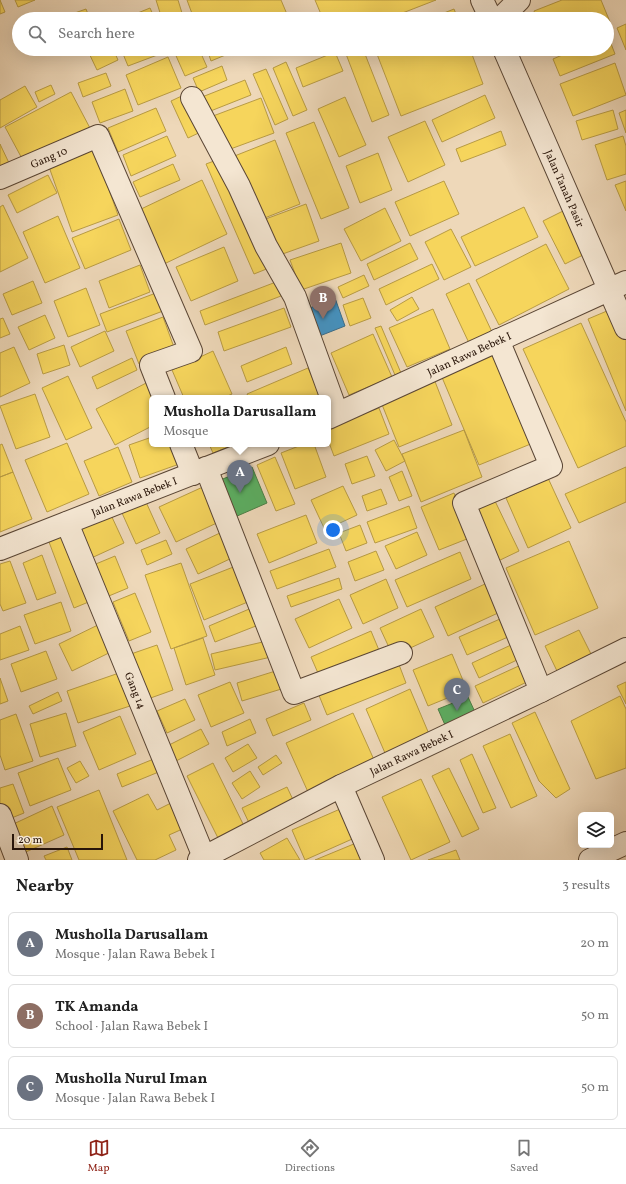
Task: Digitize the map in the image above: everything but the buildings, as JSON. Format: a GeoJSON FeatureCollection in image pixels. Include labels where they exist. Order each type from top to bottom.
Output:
{"type":"FeatureCollection","features":[{"type":"Feature","properties":{"kind":"street"},"geometry":{"type":"LineString","coordinates":[[482,0],[487,12]]}},
{"type":"Feature","properties":{"kind":"street"},"geometry":{"type":"LineString","coordinates":[[507,12],[519,0]]}},
{"type":"Feature","properties":{"kind":"street","name":"Jalan Tanah Pasir"},"geometry":{"type":"LineString","coordinates":[[507,56],[618,286],[626,328]]}},
{"type":"Feature","properties":{"kind":"street"},"geometry":{"type":"LineString","coordinates":[[192,98],[239,186],[266,246],[295,298],[326,395]]}},
{"type":"Feature","properties":{"kind":"street","name":"Gang 10"},"geometry":{"type":"LineString","coordinates":[[0,178],[98,136],[191,351],[152,365],[163,395]]}},
{"type":"Feature","properties":{"kind":"street","name":"Jalan Rawa Bebek I"},"geometry":{"type":"LineString","coordinates":[[333,416],[618,286]]}},
{"type":"Feature","properties":{"kind":"street"},"geometry":{"type":"LineString","coordinates":[[498,340],[551,466],[464,503],[541,691]]}},
{"type":"Feature","properties":{"kind":"street"},"geometry":{"type":"LineString","coordinates":[[183,447],[199,471],[294,693],[401,653]]}},
{"type":"Feature","properties":{"kind":"street","name":"Jalan Rawa Bebek I"},"geometry":{"type":"LineString","coordinates":[[0,549],[260,447]]}},
{"type":"Feature","properties":{"kind":"street","name":"Gang 14"},"geometry":{"type":"LineString","coordinates":[[67,523],[202,859]]}},
{"type":"Feature","properties":{"kind":"street","name":"Jalan Rawa Bebek I"},"geometry":{"type":"LineString","coordinates":[[202,859],[341,786],[626,649]]}},
{"type":"Feature","properties":{"kind":"street"},"geometry":{"type":"LineString","coordinates":[[341,786],[373,860]]}},
{"type":"Feature","properties":{"kind":"street"},"geometry":{"type":"LineString","coordinates":[[0,815],[17,860]]}},
{"type":"Feature","properties":{"kind":"street"},"geometry":{"type":"LineString","coordinates":[[590,860],[626,843]]}},
{"type":"Feature","properties":{"kind":"place","name":"TK Amanda"},"geometry":{"type":"Point","coordinates":[323,319]}},
{"type":"Feature","properties":{"kind":"place","name":"Musholla Darusallam"},"geometry":{"type":"Point","coordinates":[240,493]}},
{"type":"Feature","properties":{"kind":"place","name":"Musholla Nurul Iman"},"geometry":{"type":"Point","coordinates":[457,711]}}]}
